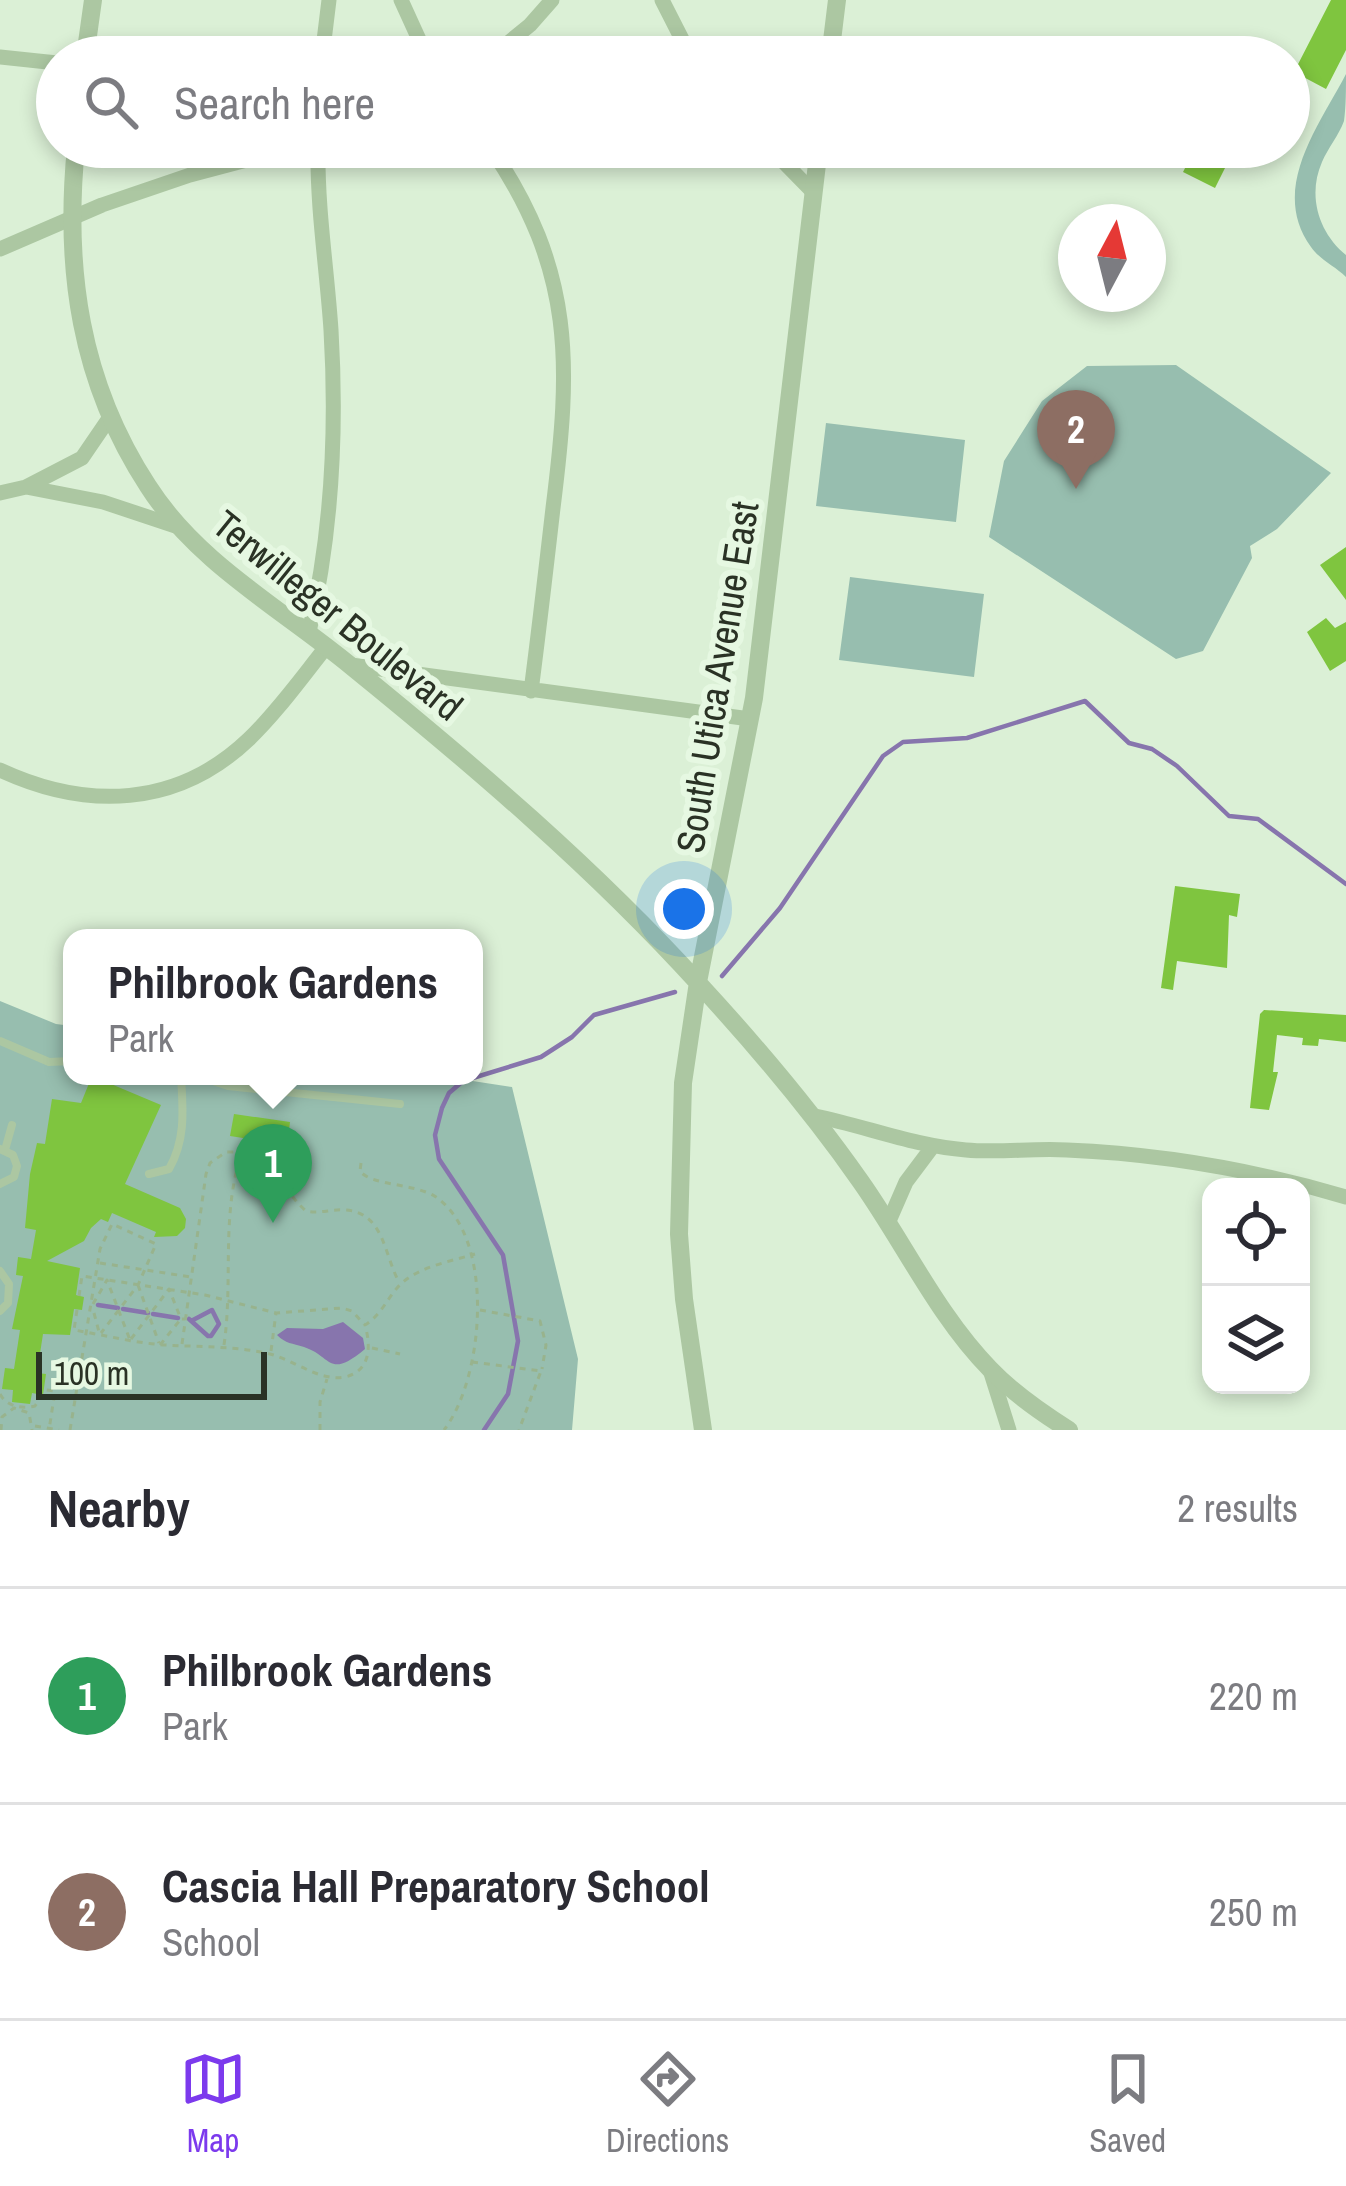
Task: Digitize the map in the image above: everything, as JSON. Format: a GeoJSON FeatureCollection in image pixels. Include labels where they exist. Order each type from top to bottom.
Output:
{"type":"FeatureCollection","features":[{"type":"Feature","properties":{"kind":"street"},"geometry":{"type":"LineString","coordinates":[[88,36],[93,0]]}},
{"type":"Feature","properties":{"kind":"street"},"geometry":{"type":"LineString","coordinates":[[325,36],[329,0]]}},
{"type":"Feature","properties":{"kind":"street"},"geometry":{"type":"LineString","coordinates":[[400,0],[417,36]]}},
{"type":"Feature","properties":{"kind":"street"},"geometry":{"type":"LineString","coordinates":[[517,36],[552,0]]}},
{"type":"Feature","properties":{"kind":"street"},"geometry":{"type":"LineString","coordinates":[[662,0],[680,36]]}},
{"type":"Feature","properties":{"kind":"street"},"geometry":{"type":"LineString","coordinates":[[833,36],[837,0]]}},
{"type":"Feature","properties":{"kind":"street"},"geometry":{"type":"LineString","coordinates":[[0,57],[36,61]]}},
{"type":"Feature","properties":{"kind":"street","name":"Terwilleger Boulevard"},"geometry":{"type":"LineString","coordinates":[[75,168],[75,302],[88,361],[110,417],[148,486],[178,526],[222,566],[351,665],[578,862],[698,982],[815,1116],[990,1370],[1069,1430]]}},
{"type":"Feature","properties":{"kind":"street"},"geometry":{"type":"LineString","coordinates":[[0,249],[72,218],[216,168]]}},
{"type":"Feature","properties":{"kind":"street"},"geometry":{"type":"LineString","coordinates":[[309,632],[323,559],[332,446],[331,325],[318,168]]}},
{"type":"Feature","properties":{"kind":"street"},"geometry":{"type":"LineString","coordinates":[[502,168],[533,221],[545,255],[561,323],[566,373],[531,691]]}},
{"type":"Feature","properties":{"kind":"street"},"geometry":{"type":"LineString","coordinates":[[790,168],[814,193]]}},
{"type":"Feature","properties":{"kind":"street","name":"South Utica Avenue East"},"geometry":{"type":"LineString","coordinates":[[703,1430],[684,1299],[679,1217],[683,1083],[767,606],[817,168]]}},
{"type":"Feature","properties":{"kind":"street"},"geometry":{"type":"LineString","coordinates":[[0,493],[26,487],[82,458],[110,417]]}},
{"type":"Feature","properties":{"kind":"street"},"geometry":{"type":"LineString","coordinates":[[26,487],[103,502],[178,526]]}},
{"type":"Feature","properties":{"kind":"street"},"geometry":{"type":"LineString","coordinates":[[0,770],[39,788],[88,797],[145,794],[181,783],[210,769],[250,737],[326,646]]}},
{"type":"Feature","properties":{"kind":"street"},"geometry":{"type":"LineString","coordinates":[[351,665],[750,719]]}},
{"type":"Feature","properties":{"kind":"street"},"geometry":{"type":"LineString","coordinates":[[815,1116],[970,1151],[1060,1149],[1168,1158],[1264,1175],[1346,1198]]}},
{"type":"Feature","properties":{"kind":"street"},"geometry":{"type":"LineString","coordinates":[[889,1221],[906,1182],[933,1146]]}},
{"type":"Feature","properties":{"kind":"street"},"geometry":{"type":"LineString","coordinates":[[990,1370],[1009,1430]]}},
{"type":"Feature","properties":{"kind":"lane"},"geometry":{"type":"LineString","coordinates":[[0,1041],[50,1062],[63,1061]]}},
{"type":"Feature","properties":{"kind":"lane"},"geometry":{"type":"LineString","coordinates":[[149,1174],[169,1169],[179,1151],[181,1085]]}},
{"type":"Feature","properties":{"kind":"lane"},"geometry":{"type":"LineString","coordinates":[[225,1085],[400,1104]]}},
{"type":"Feature","properties":{"kind":"lane"},"geometry":{"type":"LineString","coordinates":[[0,1184],[16,1172],[16,1160],[2,1150],[12,1125]]}},
{"type":"Feature","properties":{"kind":"lane"},"geometry":{"type":"LineString","coordinates":[[0,1271],[9,1285],[8,1303],[0,1311]]}},
{"type":"Feature","properties":{"kind":"path"},"geometry":{"type":"LineString","coordinates":[[223,1348],[230,1303],[225,1247],[231,1179],[245,1141]]}},
{"type":"Feature","properties":{"kind":"path"},"geometry":{"type":"LineString","coordinates":[[182,1346],[210,1162],[226,1152],[267,1163],[306,1211],[352,1210],[373,1222],[400,1284]]}},
{"type":"Feature","properties":{"kind":"path"},"geometry":{"type":"LineString","coordinates":[[362,1163],[360,1171],[368,1180],[413,1187],[445,1204],[475,1254],[478,1309],[471,1362],[445,1430]]}},
{"type":"Feature","properties":{"kind":"path"},"geometry":{"type":"LineString","coordinates":[[70,1430],[98,1263],[112,1224],[156,1244],[138,1285],[100,1334]]}},
{"type":"Feature","properties":{"kind":"path"},"geometry":{"type":"LineString","coordinates":[[365,1325],[376,1318],[400,1284],[431,1267],[475,1254]]}},
{"type":"Feature","properties":{"kind":"path"},"geometry":{"type":"LineString","coordinates":[[98,1263],[194,1277]]}},
{"type":"Feature","properties":{"kind":"path"},"geometry":{"type":"LineString","coordinates":[[77,1310],[74,1330],[160,1345],[271,1350],[327,1377],[356,1372],[370,1347],[365,1325],[342,1308],[276,1313],[82,1276],[79,1296]]}},
{"type":"Feature","properties":{"kind":"path"},"geometry":{"type":"LineString","coordinates":[[100,1334],[92,1306],[107,1280]]}},
{"type":"Feature","properties":{"kind":"path"},"geometry":{"type":"LineString","coordinates":[[107,1280],[130,1340]]}},
{"type":"Feature","properties":{"kind":"path"},"geometry":{"type":"LineString","coordinates":[[138,1285],[160,1345]]}},
{"type":"Feature","properties":{"kind":"path"},"geometry":{"type":"LineString","coordinates":[[130,1340],[169,1289]]}},
{"type":"Feature","properties":{"kind":"path"},"geometry":{"type":"LineString","coordinates":[[169,1289],[184,1319]]}},
{"type":"Feature","properties":{"kind":"path"},"geometry":{"type":"LineString","coordinates":[[478,1309],[540,1321],[546,1345],[542,1372],[519,1430]]}},
{"type":"Feature","properties":{"kind":"path"},"geometry":{"type":"LineString","coordinates":[[271,1350],[276,1313]]}},
{"type":"Feature","properties":{"kind":"path"},"geometry":{"type":"LineString","coordinates":[[160,1345],[184,1319]]}},
{"type":"Feature","properties":{"kind":"path"},"geometry":{"type":"LineString","coordinates":[[370,1347],[400,1354]]}},
{"type":"Feature","properties":{"kind":"path"},"geometry":{"type":"LineString","coordinates":[[471,1362],[542,1372]]}},
{"type":"Feature","properties":{"kind":"path"},"geometry":{"type":"LineString","coordinates":[[320,1430],[320,1402],[327,1377]]}},
{"type":"Feature","properties":{"kind":"path"},"geometry":{"type":"LineString","coordinates":[[2,1430],[5,1413],[35,1406],[46,1390],[55,1391],[49,1429]]}},
{"type":"Feature","properties":{"kind":"path"},"geometry":{"type":"LineString","coordinates":[[0,1394],[4,1402],[28,1413],[33,1428],[59,1430]]}},
{"type":"Feature","properties":{"kind":"green space"},"geometry":{"type":"Polygon","coordinates":[[[1346,74],[1344,121],[1322,162],[1316,201],[1329,236],[1346,255],[1346,277],[1319,256],[1299,225],[1296,180],[1300,168],[1310,168],[1312,136],[1346,74]]]}},
{"type":"Feature","properties":{"kind":"green space"},"geometry":{"type":"Polygon","coordinates":[[[1176,365],[1331,473],[1277,529],[1250,546],[1252,558],[1203,651],[1176,659],[989,537],[1004,461],[1042,401],[1087,366],[1176,365]]]}},
{"type":"Feature","properties":{"kind":"green space"},"geometry":{"type":"Polygon","coordinates":[[[826,423],[965,440],[956,522],[816,506],[826,423]]]}},
{"type":"Feature","properties":{"kind":"green space"},"geometry":{"type":"Polygon","coordinates":[[[850,577],[984,594],[974,677],[839,660],[850,577]]]}},
{"type":"Feature","properties":{"kind":"green space"},"geometry":{"type":"Polygon","coordinates":[[[0,1001],[63,1025],[63,1085],[483,1083],[512,1087],[578,1359],[572,1430],[0,1430],[0,1001]]]}},
{"type":"Feature","properties":{"kind":"shaded area"},"geometry":{"type":"Polygon","coordinates":[[[343,1322],[363,1338],[365,1349],[344,1363],[331,1363],[277,1335],[287,1328],[323,1329],[343,1322]]]}},
{"type":"Feature","properties":{"kind":"building"},"geometry":{"type":"Polygon","coordinates":[[[1331,0],[1346,0],[1346,50],[1326,89],[1310,80],[1310,41],[1331,0]]]}},
{"type":"Feature","properties":{"kind":"building"},"geometry":{"type":"Polygon","coordinates":[[[1185,168],[1225,168],[1215,188],[1183,172],[1185,168]]]}},
{"type":"Feature","properties":{"kind":"building"},"geometry":{"type":"Polygon","coordinates":[[[1346,547],[1346,600],[1320,565],[1346,547]]]}},
{"type":"Feature","properties":{"kind":"building"},"geometry":{"type":"Polygon","coordinates":[[[1326,618],[1335,628],[1346,622],[1346,661],[1330,671],[1307,632],[1326,618]]]}},
{"type":"Feature","properties":{"kind":"building"},"geometry":{"type":"Polygon","coordinates":[[[1175,886],[1240,894],[1237,917],[1229,915],[1227,968],[1177,961],[1173,990],[1161,988],[1175,886]]]}},
{"type":"Feature","properties":{"kind":"building"},"geometry":{"type":"Polygon","coordinates":[[[1264,1010],[1346,1015],[1346,1042],[1319,1039],[1318,1046],[1302,1045],[1303,1038],[1277,1035],[1273,1072],[1278,1072],[1269,1110],[1250,1108],[1264,1010]]]}},
{"type":"Feature","properties":{"kind":"building"},"geometry":{"type":"Polygon","coordinates":[[[88,1085],[113,1085],[161,1105],[125,1184],[180,1208],[185,1228],[177,1236],[154,1237],[156,1232],[112,1213],[108,1222],[101,1219],[91,1228],[84,1241],[47,1261],[80,1268],[76,1295],[84,1297],[82,1310],[74,1309],[70,1335],[43,1334],[37,1373],[46,1374],[43,1395],[32,1393],[30,1404],[12,1402],[13,1390],[2,1389],[5,1368],[14,1369],[20,1330],[12,1329],[23,1276],[16,1275],[18,1257],[31,1259],[36,1230],[25,1228],[37,1143],[45,1144],[52,1099],[81,1103],[88,1085]]]}},
{"type":"Feature","properties":{"kind":"building"},"geometry":{"type":"Polygon","coordinates":[[[234,1114],[290,1122],[288,1139],[230,1136],[234,1114]]]}},
{"type":"Feature","properties":{"kind":"waterway"},"geometry":{"type":"LineString","coordinates":[[722,976],[780,908],[883,756],[903,742],[967,738],[1085,701],[1129,743],[1152,749],[1177,766],[1229,816],[1258,819],[1346,884]]}},
{"type":"Feature","properties":{"kind":"waterway"},"geometry":{"type":"LineString","coordinates":[[483,1075],[541,1057],[594,1015],[675,992]]}},
{"type":"Feature","properties":{"kind":"waterway"},"geometry":{"type":"LineString","coordinates":[[458,1085],[442,1108],[435,1135],[439,1159],[503,1255],[518,1341],[508,1394],[484,1430]]}},
{"type":"Feature","properties":{"kind":"waterway"},"geometry":{"type":"LineString","coordinates":[[98,1305],[118,1308]]}},
{"type":"Feature","properties":{"kind":"waterway"},"geometry":{"type":"LineString","coordinates":[[123,1309],[148,1313]]}},
{"type":"Feature","properties":{"kind":"waterway"},"geometry":{"type":"LineString","coordinates":[[189,1319],[208,1336],[219,1324],[212,1310],[193,1320]]}},
{"type":"Feature","properties":{"kind":"waterway"},"geometry":{"type":"LineString","coordinates":[[153,1314],[178,1318]]}},
{"type":"Feature","properties":{"kind":"place","name":"Cascia Hall Preparatory School"},"geometry":{"type":"Point","coordinates":[1076,489]}},
{"type":"Feature","properties":{"kind":"place","name":"Philbrook Gardens"},"geometry":{"type":"Point","coordinates":[273,1223]}}]}
